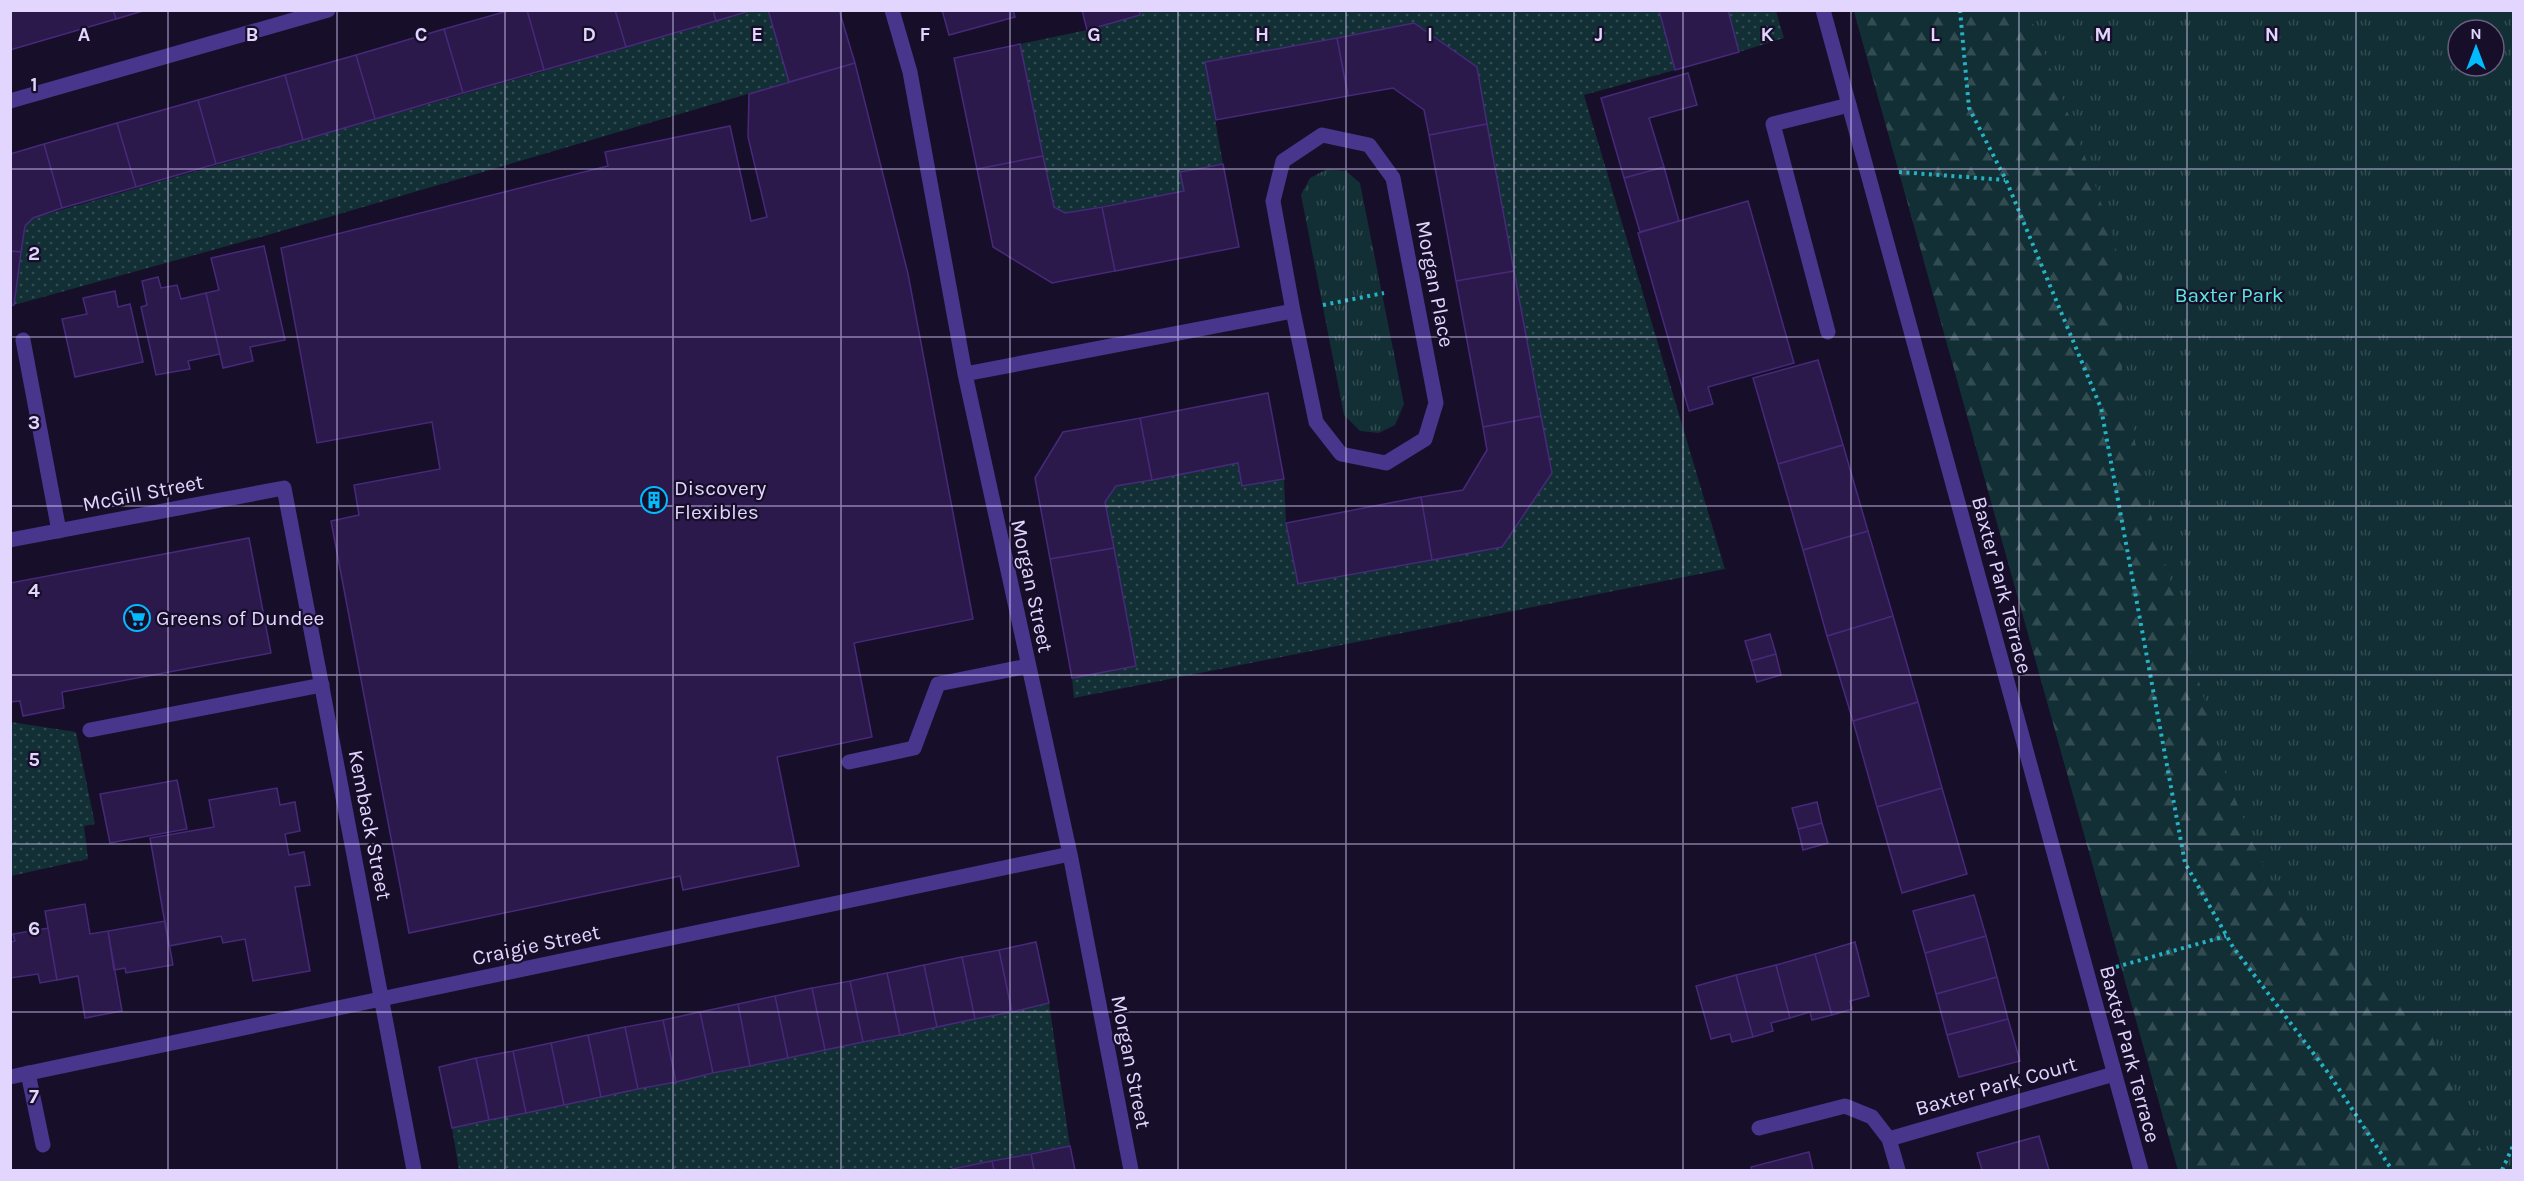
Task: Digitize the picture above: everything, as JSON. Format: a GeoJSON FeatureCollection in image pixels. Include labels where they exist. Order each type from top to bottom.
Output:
{"type":"FeatureCollection","features":[{"type":"Feature","properties":{"kind":"street"},"geometry":{"type":"LineString","coordinates":[[10,101],[328,10]]}},
{"type":"Feature","properties":{"kind":"street","name":"Morgan Street"},"geometry":{"type":"LineString","coordinates":[[892,10],[910,72],[965,374],[1070,854],[1131,1170]]}},
{"type":"Feature","properties":{"kind":"street","name":"Baxter Park Terrace"},"geometry":{"type":"LineString","coordinates":[[1823,10],[2141,1170]]}},
{"type":"Feature","properties":{"kind":"street"},"geometry":{"type":"LineString","coordinates":[[1828,332],[1773,124],[1849,105]]}},
{"type":"Feature","properties":{"kind":"street","name":"Morgan Place"},"geometry":{"type":"LineString","coordinates":[[1322,135],[1369,145],[1393,177],[1436,403],[1425,439],[1386,463],[1341,454],[1316,422],[1293,311],[1273,201],[1283,161],[1322,135]]}},
{"type":"Feature","properties":{"kind":"street"},"geometry":{"type":"LineString","coordinates":[[965,374],[1293,311]]}},
{"type":"Feature","properties":{"kind":"street"},"geometry":{"type":"LineString","coordinates":[[23,340],[59,531]]}},
{"type":"Feature","properties":{"kind":"street","name":"McGill Street"},"geometry":{"type":"LineString","coordinates":[[10,540],[284,488]]}},
{"type":"Feature","properties":{"kind":"street","name":"Kemback Street"},"geometry":{"type":"LineString","coordinates":[[284,488],[414,1170]]}},
{"type":"Feature","properties":{"kind":"street"},"geometry":{"type":"LineString","coordinates":[[849,762],[914,748],[938,684],[1028,666]]}},
{"type":"Feature","properties":{"kind":"street"},"geometry":{"type":"LineString","coordinates":[[90,730],[322,685]]}},
{"type":"Feature","properties":{"kind":"street","name":"Craigie Street"},"geometry":{"type":"LineString","coordinates":[[10,1077],[1070,854]]}},
{"type":"Feature","properties":{"kind":"street"},"geometry":{"type":"LineString","coordinates":[[28,1073],[43,1146]]}},
{"type":"Feature","properties":{"kind":"street","name":"Baxter Park Court"},"geometry":{"type":"LineString","coordinates":[[1889,1139],[2114,1074]]}},
{"type":"Feature","properties":{"kind":"street"},"geometry":{"type":"LineString","coordinates":[[1759,1128],[1845,1106],[1872,1117],[1889,1139],[1898,1170]]}},
{"type":"Feature","properties":{"kind":"path"},"geometry":{"type":"LineString","coordinates":[[1960,10],[1970,108],[2006,180],[2101,408],[2185,864],[2226,936],[2329,1074],[2392,1170]]}},
{"type":"Feature","properties":{"kind":"path"},"geometry":{"type":"LineString","coordinates":[[1899,172],[2006,180]]}},
{"type":"Feature","properties":{"kind":"path"},"geometry":{"type":"LineString","coordinates":[[1293,311],[1414,288]]}},
{"type":"Feature","properties":{"kind":"path"},"geometry":{"type":"LineString","coordinates":[[2121,965],[2226,936]]}},
{"type":"Feature","properties":{"kind":"path"},"geometry":{"type":"LineString","coordinates":[[2502,1170],[2514,1143]]}},
{"type":"Feature","properties":{"kind":"green space"},"geometry":{"type":"Polygon","coordinates":[[[753,11],[768,11],[789,82],[278,232],[14,305],[25,226],[33,218],[753,11]]]}},
{"type":"Feature","properties":{"kind":"green space"},"geometry":{"type":"Polygon","coordinates":[[[1139,11],[1659,11],[1675,70],[1584,95],[1725,569],[1074,698],[1072,678],[1135,666],[1105,502],[1116,486],[1238,463],[1242,486],[1284,479],[1286,523],[1298,584],[1502,547],[1552,473],[1487,124],[1414,24],[1205,62],[1223,164],[1181,172],[1184,191],[1065,213],[1054,207],[1020,44],[1087,30],[1140,15],[1139,11]]]}},
{"type":"Feature","properties":{"kind":"green space"},"geometry":{"type":"Polygon","coordinates":[[[1728,11],[1776,11],[1784,38],[1739,52],[1728,11]]]}},
{"type":"Feature","properties":{"kind":"green space","name":"Baxter Park"},"geometry":{"type":"Polygon","coordinates":[[[1854,11],[2513,11],[2513,1170],[2178,1170],[1854,11]]]}},
{"type":"Feature","properties":{"kind":"green space"},"geometry":{"type":"Polygon","coordinates":[[[1854,11],[2028,11],[2091,172],[2122,268],[2122,369],[2144,491],[2228,782],[2274,890],[2426,1020],[2460,1110],[2491,1169],[2501,1170],[2178,1170],[1854,11]]]}},
{"type":"Feature","properties":{"kind":"green space"},"geometry":{"type":"Polygon","coordinates":[[[1327,169],[1346,171],[1360,183],[1404,404],[1395,425],[1379,433],[1360,431],[1344,415],[1301,195],[1310,178],[1327,169]]]}},
{"type":"Feature","properties":{"kind":"green space"},"geometry":{"type":"Polygon","coordinates":[[[11,722],[76,732],[95,824],[84,826],[88,859],[11,876],[11,722]]]}},
{"type":"Feature","properties":{"kind":"green space"},"geometry":{"type":"Polygon","coordinates":[[[1049,1003],[1070,1146],[941,1170],[459,1170],[452,1128],[1049,1003]]]}},
{"type":"Feature","properties":{"kind":"building"},"geometry":{"type":"Polygon","coordinates":[[[10,10],[113,10],[116,19],[10,50],[10,10]]]}},
{"type":"Feature","properties":{"kind":"building"},"geometry":{"type":"Polygon","coordinates":[[[113,10],[146,10],[116,19],[113,10]]]}},
{"type":"Feature","properties":{"kind":"building"},"geometry":{"type":"Polygon","coordinates":[[[511,10],[527,10],[544,70],[463,93],[444,29],[511,10]]]}},
{"type":"Feature","properties":{"kind":"building"},"geometry":{"type":"Polygon","coordinates":[[[527,10],[615,10],[626,47],[544,70],[527,10]]]}},
{"type":"Feature","properties":{"kind":"building"},"geometry":{"type":"Polygon","coordinates":[[[615,10],[713,10],[716,21],[626,47],[615,10]]]}},
{"type":"Feature","properties":{"kind":"building"},"geometry":{"type":"Polygon","coordinates":[[[713,10],[753,10],[716,21],[713,10]]]}},
{"type":"Feature","properties":{"kind":"building"},"geometry":{"type":"Polygon","coordinates":[[[768,10],[839,10],[855,63],[789,82],[768,10]]]}},
{"type":"Feature","properties":{"kind":"building"},"geometry":{"type":"Polygon","coordinates":[[[942,10],[1013,10],[1015,17],[949,35],[942,10]]]}},
{"type":"Feature","properties":{"kind":"building"},"geometry":{"type":"Polygon","coordinates":[[[1082,10],[1139,10],[1140,15],[1087,30],[1082,10]]]}},
{"type":"Feature","properties":{"kind":"building"},"geometry":{"type":"Polygon","coordinates":[[[1659,10],[1728,10],[1739,52],[1675,70],[1659,10]]]}},
{"type":"Feature","properties":{"kind":"building"},"geometry":{"type":"Polygon","coordinates":[[[1414,23],[1477,67],[1487,124],[1429,135],[1424,110],[1393,88],[1348,96],[1337,38],[1414,23]]]}},
{"type":"Feature","properties":{"kind":"building"},"geometry":{"type":"Polygon","coordinates":[[[444,29],[463,93],[375,119],[356,55],[444,29]]]}},
{"type":"Feature","properties":{"kind":"building"},"geometry":{"type":"Polygon","coordinates":[[[1337,38],[1348,96],[1216,120],[1205,62],[1337,38]]]}},
{"type":"Feature","properties":{"kind":"building"},"geometry":{"type":"Polygon","coordinates":[[[1020,44],[1043,156],[977,169],[954,58],[1020,44]]]}},
{"type":"Feature","properties":{"kind":"building"},"geometry":{"type":"Polygon","coordinates":[[[356,55],[375,119],[303,140],[285,75],[356,55]]]}},
{"type":"Feature","properties":{"kind":"building","name":"Discovery Flexibles"},"geometry":{"type":"Polygon","coordinates":[[[855,63],[908,274],[973,619],[854,643],[872,737],[777,757],[799,866],[683,890],[680,876],[409,933],[331,521],[359,515],[354,485],[440,469],[432,422],[317,443],[281,248],[608,166],[605,152],[730,126],[751,221],[767,217],[748,137],[749,94],[855,63]]]}},
{"type":"Feature","properties":{"kind":"building"},"geometry":{"type":"Polygon","coordinates":[[[1688,73],[1697,105],[1649,118],[1664,167],[1624,178],[1601,98],[1688,73]]]}},
{"type":"Feature","properties":{"kind":"building"},"geometry":{"type":"Polygon","coordinates":[[[285,75],[303,140],[216,164],[198,100],[285,75]]]}},
{"type":"Feature","properties":{"kind":"building"},"geometry":{"type":"Polygon","coordinates":[[[198,100],[216,164],[136,187],[117,123],[198,100]]]}},
{"type":"Feature","properties":{"kind":"building"},"geometry":{"type":"Polygon","coordinates":[[[117,123],[136,187],[62,208],[44,144],[117,123]]]}},
{"type":"Feature","properties":{"kind":"building"},"geometry":{"type":"Polygon","coordinates":[[[1487,124],[1514,271],[1456,281],[1429,135],[1487,124]]]}},
{"type":"Feature","properties":{"kind":"building"},"geometry":{"type":"Polygon","coordinates":[[[44,144],[62,208],[33,218],[25,226],[21,252],[10,251],[10,154],[44,144]]]}},
{"type":"Feature","properties":{"kind":"building"},"geometry":{"type":"Polygon","coordinates":[[[1043,156],[1054,207],[1065,213],[1102,207],[1115,271],[1052,283],[993,247],[977,169],[1043,156]]]}},
{"type":"Feature","properties":{"kind":"building"},"geometry":{"type":"Polygon","coordinates":[[[1223,164],[1239,247],[1115,271],[1102,207],[1184,191],[1180,172],[1223,164]]]}},
{"type":"Feature","properties":{"kind":"building"},"geometry":{"type":"Polygon","coordinates":[[[1664,167],[1679,221],[1640,232],[1624,178],[1664,167]]]}},
{"type":"Feature","properties":{"kind":"building"},"geometry":{"type":"Polygon","coordinates":[[[1748,201],[1794,363],[1708,387],[1713,404],[1689,411],[1638,233],[1748,201]]]}},
{"type":"Feature","properties":{"kind":"building"},"geometry":{"type":"Polygon","coordinates":[[[264,246],[285,340],[250,347],[253,361],[223,368],[206,293],[219,290],[211,258],[264,246]]]}},
{"type":"Feature","properties":{"kind":"building"},"geometry":{"type":"Polygon","coordinates":[[[10,251],[21,252],[14,305],[10,306],[10,251]]]}},
{"type":"Feature","properties":{"kind":"building"},"geometry":{"type":"Polygon","coordinates":[[[1514,271],[1541,416],[1483,427],[1456,281],[1514,271]]]}},
{"type":"Feature","properties":{"kind":"building"},"geometry":{"type":"Polygon","coordinates":[[[158,277],[161,288],[177,285],[181,299],[206,293],[220,354],[188,361],[190,369],[156,375],[141,307],[147,305],[142,281],[158,277]]]}},
{"type":"Feature","properties":{"kind":"building"},"geometry":{"type":"Polygon","coordinates":[[[115,291],[118,307],[130,304],[143,362],[75,377],[62,319],[87,314],[83,298],[115,291]]]}},
{"type":"Feature","properties":{"kind":"building"},"geometry":{"type":"Polygon","coordinates":[[[1818,360],[1843,445],[1778,464],[1753,378],[1818,360]]]}},
{"type":"Feature","properties":{"kind":"building"},"geometry":{"type":"Polygon","coordinates":[[[1268,393],[1284,479],[1242,486],[1238,463],[1152,480],[1140,418],[1268,393]]]}},
{"type":"Feature","properties":{"kind":"building"},"geometry":{"type":"Polygon","coordinates":[[[1541,416],[1552,473],[1502,547],[1432,560],[1421,497],[1463,490],[1487,450],[1483,427],[1541,416]]]}},
{"type":"Feature","properties":{"kind":"building"},"geometry":{"type":"Polygon","coordinates":[[[1140,418],[1152,480],[1116,486],[1105,502],[1114,548],[1050,559],[1035,478],[1063,432],[1140,418]]]}},
{"type":"Feature","properties":{"kind":"building"},"geometry":{"type":"Polygon","coordinates":[[[1843,445],[1868,531],[1803,550],[1778,464],[1843,445]]]}},
{"type":"Feature","properties":{"kind":"building"},"geometry":{"type":"Polygon","coordinates":[[[1421,497],[1432,560],[1298,584],[1286,523],[1421,497]]]}},
{"type":"Feature","properties":{"kind":"building"},"geometry":{"type":"Polygon","coordinates":[[[1868,531],[1893,616],[1827,636],[1803,550],[1868,531]]]}},
{"type":"Feature","properties":{"kind":"building","name":"Greens of Dundee"},"geometry":{"type":"Polygon","coordinates":[[[249,538],[271,653],[62,692],[64,708],[23,716],[20,701],[10,702],[10,583],[249,538]]]}},
{"type":"Feature","properties":{"kind":"building"},"geometry":{"type":"Polygon","coordinates":[[[1114,548],[1136,666],[1072,678],[1050,559],[1114,548]]]}},
{"type":"Feature","properties":{"kind":"building"},"geometry":{"type":"Polygon","coordinates":[[[1893,616],[1918,702],[1853,721],[1827,636],[1893,616]]]}},
{"type":"Feature","properties":{"kind":"building"},"geometry":{"type":"Polygon","coordinates":[[[1770,634],[1776,654],[1751,661],[1745,641],[1770,634]]]}},
{"type":"Feature","properties":{"kind":"building"},"geometry":{"type":"Polygon","coordinates":[[[1776,654],[1781,675],[1757,682],[1751,661],[1776,654]]]}},
{"type":"Feature","properties":{"kind":"building"},"geometry":{"type":"Polygon","coordinates":[[[1918,702],[1942,788],[1877,807],[1853,721],[1918,702]]]}},
{"type":"Feature","properties":{"kind":"building"},"geometry":{"type":"Polygon","coordinates":[[[177,780],[187,829],[110,843],[100,794],[177,780]]]}},
{"type":"Feature","properties":{"kind":"building"},"geometry":{"type":"Polygon","coordinates":[[[277,788],[280,805],[295,802],[300,831],[285,834],[289,855],[304,852],[310,885],[295,887],[310,971],[253,981],[245,939],[223,943],[221,936],[169,946],[150,838],[214,827],[209,800],[277,788]]]}},
{"type":"Feature","properties":{"kind":"building"},"geometry":{"type":"Polygon","coordinates":[[[1942,788],[1967,874],[1902,893],[1877,807],[1942,788]]]}},
{"type":"Feature","properties":{"kind":"building"},"geometry":{"type":"Polygon","coordinates":[[[1817,802],[1822,823],[1798,829],[1792,808],[1817,802]]]}},
{"type":"Feature","properties":{"kind":"building"},"geometry":{"type":"Polygon","coordinates":[[[1822,823],[1828,843],[1803,850],[1798,829],[1822,823]]]}},
{"type":"Feature","properties":{"kind":"building"},"geometry":{"type":"Polygon","coordinates":[[[1974,895],[1986,936],[1925,953],[1913,911],[1974,895]]]}},
{"type":"Feature","properties":{"kind":"building"},"geometry":{"type":"Polygon","coordinates":[[[85,904],[90,934],[108,931],[122,1011],[85,1018],[78,976],[57,980],[45,911],[85,904]]]}},
{"type":"Feature","properties":{"kind":"building"},"geometry":{"type":"Polygon","coordinates":[[[165,921],[173,965],[126,973],[125,968],[114,970],[108,931],[165,921]]]}},
{"type":"Feature","properties":{"kind":"building"},"geometry":{"type":"Polygon","coordinates":[[[48,928],[57,980],[40,983],[38,974],[10,978],[10,942],[15,941],[13,934],[48,928]]]}},
{"type":"Feature","properties":{"kind":"building"},"geometry":{"type":"Polygon","coordinates":[[[1986,936],[1997,977],[1936,994],[1925,953],[1986,936]]]}},
{"type":"Feature","properties":{"kind":"building"},"geometry":{"type":"Polygon","coordinates":[[[1036,942],[1049,1003],[1012,1012],[999,950],[1036,942]]]}},
{"type":"Feature","properties":{"kind":"building"},"geometry":{"type":"Polygon","coordinates":[[[1855,942],[1869,996],[1850,1001],[1852,1009],[1832,1015],[1815,954],[1855,942]]]}},
{"type":"Feature","properties":{"kind":"building"},"geometry":{"type":"Polygon","coordinates":[[[999,950],[1012,1012],[975,1019],[962,957],[999,950]]]}},
{"type":"Feature","properties":{"kind":"building"},"geometry":{"type":"Polygon","coordinates":[[[1815,954],[1832,1015],[1812,1020],[1810,1012],[1790,1018],[1776,965],[1815,954]]]}},
{"type":"Feature","properties":{"kind":"building"},"geometry":{"type":"Polygon","coordinates":[[[962,957],[975,1019],[937,1027],[924,965],[962,957]]]}},
{"type":"Feature","properties":{"kind":"building"},"geometry":{"type":"Polygon","coordinates":[[[924,965],[937,1027],[900,1035],[887,973],[924,965]]]}},
{"type":"Feature","properties":{"kind":"building"},"geometry":{"type":"Polygon","coordinates":[[[1776,965],[1790,1018],[1771,1023],[1773,1031],[1753,1037],[1736,975],[1776,965]]]}},
{"type":"Feature","properties":{"kind":"building"},"geometry":{"type":"Polygon","coordinates":[[[887,973],[900,1035],[863,1042],[850,981],[887,973]]]}},
{"type":"Feature","properties":{"kind":"building"},"geometry":{"type":"Polygon","coordinates":[[[1736,975],[1753,1037],[1732,1042],[1730,1034],[1711,1039],[1696,986],[1736,975]]]}},
{"type":"Feature","properties":{"kind":"building"},"geometry":{"type":"Polygon","coordinates":[[[1997,977],[2008,1019],[1947,1035],[1936,994],[1997,977]]]}},
{"type":"Feature","properties":{"kind":"building"},"geometry":{"type":"Polygon","coordinates":[[[850,981],[863,1042],[825,1050],[812,988],[850,981]]]}},
{"type":"Feature","properties":{"kind":"building"},"geometry":{"type":"Polygon","coordinates":[[[812,988],[825,1050],[788,1058],[775,996],[812,988]]]}},
{"type":"Feature","properties":{"kind":"building"},"geometry":{"type":"Polygon","coordinates":[[[775,996],[788,1058],[750,1066],[738,1004],[775,996]]]}},
{"type":"Feature","properties":{"kind":"building"},"geometry":{"type":"Polygon","coordinates":[[[738,1004],[750,1066],[713,1073],[700,1012],[738,1004]]]}},
{"type":"Feature","properties":{"kind":"building"},"geometry":{"type":"Polygon","coordinates":[[[700,1012],[713,1073],[676,1082],[663,1020],[700,1012]]]}},
{"type":"Feature","properties":{"kind":"building"},"geometry":{"type":"Polygon","coordinates":[[[2008,1019],[2020,1061],[1959,1077],[1947,1035],[2008,1019]]]}},
{"type":"Feature","properties":{"kind":"building"},"geometry":{"type":"Polygon","coordinates":[[[663,1020],[676,1082],[638,1089],[625,1027],[663,1020]]]}},
{"type":"Feature","properties":{"kind":"building"},"geometry":{"type":"Polygon","coordinates":[[[625,1027],[638,1089],[601,1097],[588,1035],[625,1027]]]}},
{"type":"Feature","properties":{"kind":"building"},"geometry":{"type":"Polygon","coordinates":[[[588,1035],[601,1097],[564,1105],[551,1043],[588,1035]]]}},
{"type":"Feature","properties":{"kind":"building"},"geometry":{"type":"Polygon","coordinates":[[[551,1043],[564,1105],[526,1113],[513,1051],[551,1043]]]}},
{"type":"Feature","properties":{"kind":"building"},"geometry":{"type":"Polygon","coordinates":[[[513,1051],[526,1113],[489,1120],[476,1058],[513,1051]]]}},
{"type":"Feature","properties":{"kind":"building"},"geometry":{"type":"Polygon","coordinates":[[[476,1058],[489,1120],[452,1128],[439,1067],[476,1058]]]}},
{"type":"Feature","properties":{"kind":"building"},"geometry":{"type":"Polygon","coordinates":[[[2039,1136],[2049,1170],[1982,1170],[1977,1153],[2039,1136]]]}},
{"type":"Feature","properties":{"kind":"building"},"geometry":{"type":"Polygon","coordinates":[[[1070,1146],[1075,1170],[1034,1170],[1031,1154],[1070,1146]]]}},
{"type":"Feature","properties":{"kind":"building"},"geometry":{"type":"Polygon","coordinates":[[[1809,1152],[1813,1170],[1752,1170],[1751,1167],[1809,1152]]]}},
{"type":"Feature","properties":{"kind":"building"},"geometry":{"type":"Polygon","coordinates":[[[1031,1154],[1034,1170],[994,1170],[992,1161],[1031,1154]]]}},
{"type":"Feature","properties":{"kind":"building"},"geometry":{"type":"Polygon","coordinates":[[[992,1161],[994,1170],[952,1169],[992,1161]]]}},
{"type":"Feature","properties":{"kind":"place","name":"Discovery Flexibles"},"geometry":{"type":"Point","coordinates":[654,500]}},
{"type":"Feature","properties":{"kind":"place","name":"Greens of Dundee"},"geometry":{"type":"Point","coordinates":[137,618]}}]}
